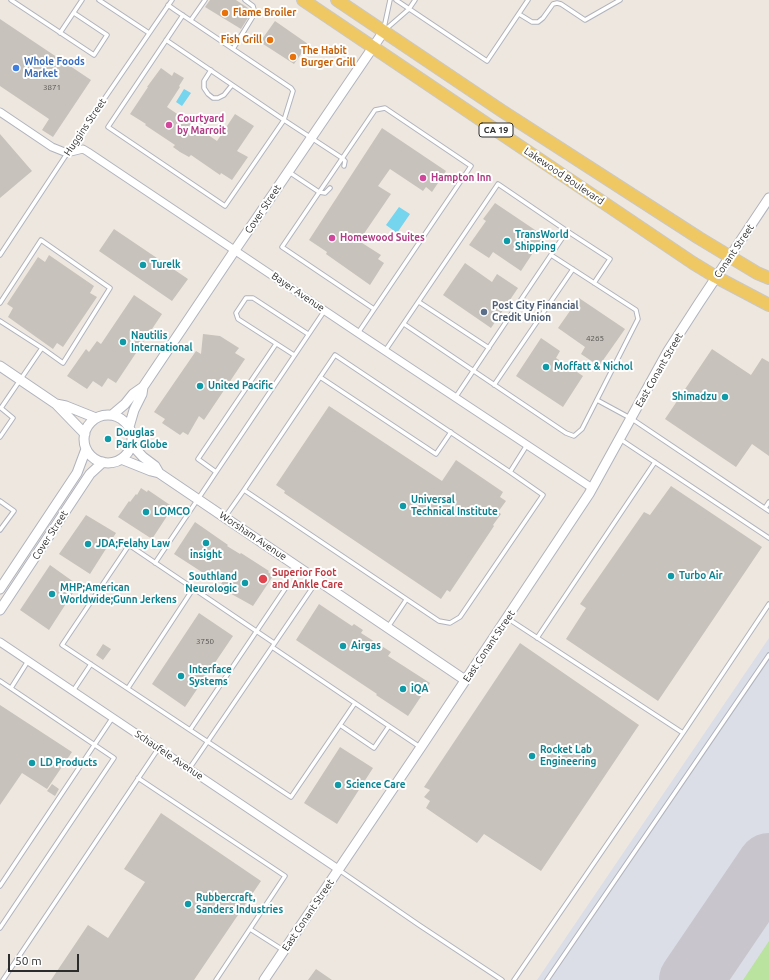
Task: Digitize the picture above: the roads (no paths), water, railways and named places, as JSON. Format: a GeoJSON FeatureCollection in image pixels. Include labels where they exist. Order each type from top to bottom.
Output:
{"type":"FeatureCollection","features":[{"type":"Feature","properties":{"kind":"main road","name":"Lakewood Boulevard"},"geometry":{"type":"LineString","coordinates":[[303,0],[681,255],[716,277],[769,305]]}},
{"type":"Feature","properties":{"kind":"main road","name":"Lakewood Boulevard"},"geometry":{"type":"LineString","coordinates":[[337,0],[502,111],[730,257],[757,273],[769,278]]}},
{"type":"Feature","properties":{"kind":"street","name":"Cover Street"},"geometry":{"type":"LineString","coordinates":[[112,415],[125,404],[133,394],[143,387],[384,31]]}},
{"type":"Feature","properties":{"kind":"street"},"geometry":{"type":"LineString","coordinates":[[0,112],[52,147],[67,153]]}},
{"type":"Feature","properties":{"kind":"street","name":"Bayer Avenue"},"geometry":{"type":"LineString","coordinates":[[67,153],[83,149],[325,310],[385,352],[592,488]]}},
{"type":"Feature","properties":{"kind":"street","name":"Conant Street"},"geometry":{"type":"LineString","coordinates":[[699,303],[769,198]]}},
{"type":"Feature","properties":{"kind":"street","name":"East Conant Street"},"geometry":{"type":"LineString","coordinates":[[264,980],[466,680],[592,488],[632,419],[668,351],[699,303]]}},
{"type":"Feature","properties":{"kind":"street"},"geometry":{"type":"LineString","coordinates":[[0,366],[56,404],[85,434]]}},
{"type":"Feature","properties":{"kind":"street","name":"Cover Street"},"geometry":{"type":"LineString","coordinates":[[129,427],[142,394],[143,387]]}},
{"type":"Feature","properties":{"kind":"street"},"geometry":{"type":"LineString","coordinates":[[56,404],[66,406],[96,418]]}},
{"type":"Feature","properties":{"kind":"street"},"geometry":{"type":"LineString","coordinates":[[112,415],[124,421],[129,427],[132,444],[121,459],[115,462],[103,462],[96,460],[90,455],[86,449],[84,439],[87,427],[96,418],[112,415]]}},
{"type":"Feature","properties":{"kind":"street","name":"Worsham Avenue"},"geometry":{"type":"LineString","coordinates":[[132,444],[155,466],[159,473]]}},
{"type":"Feature","properties":{"kind":"street","name":"Cover Street"},"geometry":{"type":"LineString","coordinates":[[0,589],[77,473],[86,449]]}},
{"type":"Feature","properties":{"kind":"street","name":"Worsham Avenue"},"geometry":{"type":"LineString","coordinates":[[121,459],[159,473],[466,680]]}},
{"type":"Feature","properties":{"kind":"street","name":"Cover Street"},"geometry":{"type":"LineString","coordinates":[[0,610],[90,474],[103,462]]}},
{"type":"Feature","properties":{"kind":"street","name":"Schaufele Avenue"},"geometry":{"type":"LineString","coordinates":[[0,642],[338,869]]}},
{"type":"Feature","properties":{"kind":"lane"},"geometry":{"type":"LineString","coordinates":[[11,0],[94,55],[107,35],[74,13]]}},
{"type":"Feature","properties":{"kind":"lane"},"geometry":{"type":"LineString","coordinates":[[60,33],[82,0]]}},
{"type":"Feature","properties":{"kind":"lane"},"geometry":{"type":"LineString","coordinates":[[100,0],[149,33]]}},
{"type":"Feature","properties":{"kind":"lane","name":"Huggins Street"},"geometry":{"type":"LineString","coordinates":[[0,255],[67,153],[172,0]]}},
{"type":"Feature","properties":{"kind":"lane"},"geometry":{"type":"LineString","coordinates":[[191,20],[205,0]]}},
{"type":"Feature","properties":{"kind":"lane"},"geometry":{"type":"LineString","coordinates":[[233,49],[255,13],[253,6],[245,0]]}},
{"type":"Feature","properties":{"kind":"lane"},"geometry":{"type":"LineString","coordinates":[[384,31],[390,0]]}},
{"type":"Feature","properties":{"kind":"lane"},"geometry":{"type":"LineString","coordinates":[[396,0],[487,61],[528,0]]}},
{"type":"Feature","properties":{"kind":"lane"},"geometry":{"type":"LineString","coordinates":[[384,31],[409,9],[415,0]]}},
{"type":"Feature","properties":{"kind":"lane"},"geometry":{"type":"LineString","coordinates":[[519,14],[532,22],[538,22],[543,18],[553,4],[557,3],[561,4],[585,20],[620,0]]}},
{"type":"Feature","properties":{"kind":"lane"},"geometry":{"type":"LineString","coordinates":[[168,6],[183,15],[191,20],[292,88],[293,91],[284,120],[225,206],[108,127],[183,15]]}},
{"type":"Feature","properties":{"kind":"lane"},"geometry":{"type":"LineString","coordinates":[[166,40],[342,158],[345,161],[344,166]]}},
{"type":"Feature","properties":{"kind":"lane"},"geometry":{"type":"LineString","coordinates":[[211,70],[204,81],[204,88],[213,98],[218,98],[224,94],[232,85]]}},
{"type":"Feature","properties":{"kind":"lane"},"geometry":{"type":"LineString","coordinates":[[358,333],[471,166],[385,108],[375,110],[282,247],[374,308]]}},
{"type":"Feature","properties":{"kind":"lane"},"geometry":{"type":"LineString","coordinates":[[288,171],[319,192],[325,193],[330,188]]}},
{"type":"Feature","properties":{"kind":"lane"},"geometry":{"type":"LineString","coordinates":[[385,352],[498,184],[610,259],[594,282]]}},
{"type":"Feature","properties":{"kind":"lane"},"geometry":{"type":"LineString","coordinates":[[455,398],[567,231]]}},
{"type":"Feature","properties":{"kind":"lane"},"geometry":{"type":"LineString","coordinates":[[0,302],[42,240],[110,288],[63,363],[0,321]]}},
{"type":"Feature","properties":{"kind":"lane"},"geometry":{"type":"LineString","coordinates":[[404,324],[566,433],[574,436],[582,429],[638,319],[636,310],[551,255]]}},
{"type":"Feature","properties":{"kind":"lane"},"geometry":{"type":"LineString","coordinates":[[494,384],[573,269]]}},
{"type":"Feature","properties":{"kind":"lane"},"geometry":{"type":"LineString","coordinates":[[294,355],[238,319],[236,313],[246,298],[253,298],[308,334]]}},
{"type":"Feature","properties":{"kind":"lane"},"geometry":{"type":"LineString","coordinates":[[419,302],[489,348]]}},
{"type":"Feature","properties":{"kind":"lane"},"geometry":{"type":"LineString","coordinates":[[155,563],[325,310]]}},
{"type":"Feature","properties":{"kind":"lane"},"geometry":{"type":"LineString","coordinates":[[216,472],[198,460],[276,344]]}},
{"type":"Feature","properties":{"kind":"lane"},"geometry":{"type":"LineString","coordinates":[[0,437],[13,418],[0,408],[42,348]]}},
{"type":"Feature","properties":{"kind":"lane"},"geometry":{"type":"LineString","coordinates":[[225,518],[335,355],[543,495],[460,617],[450,622],[439,621],[406,600],[244,490]]}},
{"type":"Feature","properties":{"kind":"lane"},"geometry":{"type":"LineString","coordinates":[[320,377],[436,454],[451,432]]}},
{"type":"Feature","properties":{"kind":"lane"},"geometry":{"type":"LineString","coordinates":[[596,400],[632,419],[769,511]]}},
{"type":"Feature","properties":{"kind":"lane"},"geometry":{"type":"LineString","coordinates":[[620,439],[769,538]]}},
{"type":"Feature","properties":{"kind":"lane"},"geometry":{"type":"LineString","coordinates":[[510,472],[527,445]]}},
{"type":"Feature","properties":{"kind":"lane"},"geometry":{"type":"LineString","coordinates":[[538,638],[655,462]]}},
{"type":"Feature","properties":{"kind":"lane"},"geometry":{"type":"LineString","coordinates":[[0,501],[14,511],[0,530]]}},
{"type":"Feature","properties":{"kind":"lane"},"geometry":{"type":"LineString","coordinates":[[765,508],[769,502]]}},
{"type":"Feature","properties":{"kind":"lane"},"geometry":{"type":"LineString","coordinates":[[274,643],[129,545],[62,645],[291,797],[355,703]]}},
{"type":"Feature","properties":{"kind":"lane"},"geometry":{"type":"LineString","coordinates":[[190,769],[317,580]]}},
{"type":"Feature","properties":{"kind":"lane"},"geometry":{"type":"LineString","coordinates":[[190,730],[287,586]]}},
{"type":"Feature","properties":{"kind":"lane"},"geometry":{"type":"LineString","coordinates":[[128,688],[193,589]]}},
{"type":"Feature","properties":{"kind":"lane"},"geometry":{"type":"LineString","coordinates":[[387,628],[406,600]]}},
{"type":"Feature","properties":{"kind":"lane"},"geometry":{"type":"LineString","coordinates":[[514,980],[683,733],[769,604]]}},
{"type":"Feature","properties":{"kind":"lane"},"geometry":{"type":"LineString","coordinates":[[507,618],[683,733]]}},
{"type":"Feature","properties":{"kind":"lane"},"geometry":{"type":"LineString","coordinates":[[272,647],[421,747]]}},
{"type":"Feature","properties":{"kind":"lane"},"geometry":{"type":"LineString","coordinates":[[547,980],[769,655]]}},
{"type":"Feature","properties":{"kind":"lane"},"geometry":{"type":"LineString","coordinates":[[11,688],[28,661]]}},
{"type":"Feature","properties":{"kind":"lane"},"geometry":{"type":"LineString","coordinates":[[73,691],[91,664]]}},
{"type":"Feature","properties":{"kind":"lane"},"geometry":{"type":"LineString","coordinates":[[0,681],[114,758],[0,928]]}},
{"type":"Feature","properties":{"kind":"lane"},"geometry":{"type":"LineString","coordinates":[[0,886],[113,717]]}},
{"type":"Feature","properties":{"kind":"lane"},"geometry":{"type":"LineString","coordinates":[[340,725],[374,748],[389,726]]}},
{"type":"Feature","properties":{"kind":"lane"},"geometry":{"type":"LineString","coordinates":[[3,980],[159,748]]}},
{"type":"Feature","properties":{"kind":"lane"},"geometry":{"type":"LineString","coordinates":[[138,778],[285,876],[216,980]]}},
{"type":"Feature","properties":{"kind":"lane"},"geometry":{"type":"LineString","coordinates":[[338,869],[502,980]]}},
{"type":"Feature","properties":{"kind":"lane"},"geometry":{"type":"LineString","coordinates":[[250,929],[284,950]]}},
{"type":"Feature","properties":{"kind":"water"},"geometry":{"type":"Polygon","coordinates":[[[184,89],[191,93],[182,106],[176,102],[184,89]]]}},
{"type":"Feature","properties":{"kind":"water"},"geometry":{"type":"Polygon","coordinates":[[[399,207],[410,214],[397,233],[386,225],[399,207]]]}},
{"type":"Feature","properties":{"kind":"place","name":"Flame Broiler"},"geometry":{"type":"Point","coordinates":[225,13]}},
{"type":"Feature","properties":{"kind":"place","name":"Fish Grill"},"geometry":{"type":"Point","coordinates":[270,40]}},
{"type":"Feature","properties":{"kind":"place","name":"The Habit Burger Grill"},"geometry":{"type":"Point","coordinates":[293,57]}},
{"type":"Feature","properties":{"kind":"place","name":"Whole Foods Market"},"geometry":{"type":"Point","coordinates":[16,68]}},
{"type":"Feature","properties":{"kind":"place","name":"Courtyard by Marroit"},"geometry":{"type":"Point","coordinates":[169,125]}},
{"type":"Feature","properties":{"kind":"place","name":"Hampton Inn"},"geometry":{"type":"Point","coordinates":[423,178]}},
{"type":"Feature","properties":{"kind":"place","name":"Homewood Suites"},"geometry":{"type":"Point","coordinates":[332,238]}},
{"type":"Feature","properties":{"kind":"place","name":"TransWorld Shipping"},"geometry":{"type":"Point","coordinates":[507,241]}},
{"type":"Feature","properties":{"kind":"place","name":"Turelk"},"geometry":{"type":"Point","coordinates":[143,265]}},
{"type":"Feature","properties":{"kind":"place","name":"Post City Financial Credit Union"},"geometry":{"type":"Point","coordinates":[484,312]}},
{"type":"Feature","properties":{"kind":"place","name":"Nautilis International"},"geometry":{"type":"Point","coordinates":[123,342]}},
{"type":"Feature","properties":{"kind":"place","name":"Moffatt & Nichol"},"geometry":{"type":"Point","coordinates":[546,367]}},
{"type":"Feature","properties":{"kind":"place","name":"United Pacific"},"geometry":{"type":"Point","coordinates":[200,386]}},
{"type":"Feature","properties":{"kind":"place","name":"Shimadzu"},"geometry":{"type":"Point","coordinates":[725,397]}},
{"type":"Feature","properties":{"kind":"place","name":"Douglas Park Globe"},"geometry":{"type":"Point","coordinates":[108,439]}},
{"type":"Feature","properties":{"kind":"place","name":"Universal Technical Institute"},"geometry":{"type":"Point","coordinates":[403,506]}},
{"type":"Feature","properties":{"kind":"place","name":"LOMCO"},"geometry":{"type":"Point","coordinates":[146,512]}},
{"type":"Feature","properties":{"kind":"place","name":"insight"},"geometry":{"type":"Point","coordinates":[206,543]}},
{"type":"Feature","properties":{"kind":"place","name":"JDA;Felahy Law"},"geometry":{"type":"Point","coordinates":[88,544]}},
{"type":"Feature","properties":{"kind":"place","name":"Turbo Air"},"geometry":{"type":"Point","coordinates":[671,576]}},
{"type":"Feature","properties":{"kind":"place","name":"Superior Foot and Ankle Care"},"geometry":{"type":"Point","coordinates":[263,579]}},
{"type":"Feature","properties":{"kind":"place","name":"Southland Neurologic"},"geometry":{"type":"Point","coordinates":[245,583]}},
{"type":"Feature","properties":{"kind":"place","name":"MHP;American Worldwide;Gunn Jerkens"},"geometry":{"type":"Point","coordinates":[52,594]}},
{"type":"Feature","properties":{"kind":"place","name":"Airgas"},"geometry":{"type":"Point","coordinates":[343,646]}},
{"type":"Feature","properties":{"kind":"place","name":"Interface Systems"},"geometry":{"type":"Point","coordinates":[181,676]}},
{"type":"Feature","properties":{"kind":"place","name":"iQA"},"geometry":{"type":"Point","coordinates":[403,689]}},
{"type":"Feature","properties":{"kind":"place","name":"Rocket Lab Engineering"},"geometry":{"type":"Point","coordinates":[532,756]}},
{"type":"Feature","properties":{"kind":"place","name":"LD Products"},"geometry":{"type":"Point","coordinates":[32,763]}},
{"type":"Feature","properties":{"kind":"place","name":"Science Care"},"geometry":{"type":"Point","coordinates":[338,785]}},
{"type":"Feature","properties":{"kind":"place","name":"Rubbercraft, Sanders Industries"},"geometry":{"type":"Point","coordinates":[188,904]}}]}
